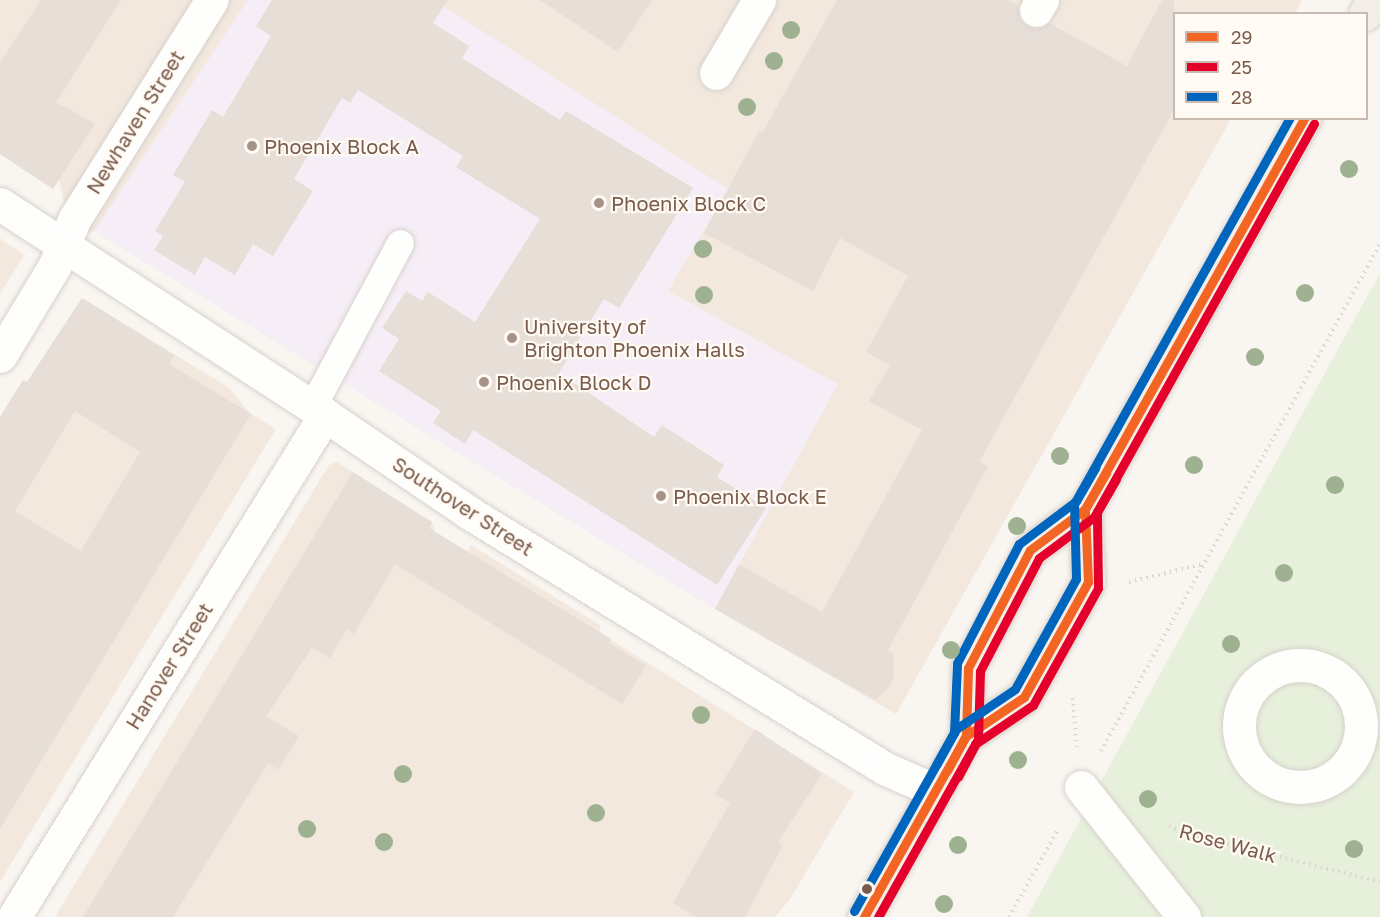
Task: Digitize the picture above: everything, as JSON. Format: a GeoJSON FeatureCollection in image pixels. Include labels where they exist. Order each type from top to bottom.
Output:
{"type":"FeatureCollection","features":[{"type":"Feature","properties":{"kind":"main road"},"geometry":{"type":"LineString","coordinates":[[864,917],[966,736],[968,668],[1030,550],[1086,509],[1303,120]]}},
{"type":"Feature","properties":{"kind":"main road"},"geometry":{"type":"LineString","coordinates":[[966,736],[1024,697],[1088,582],[1086,509]]}},
{"type":"Feature","properties":{"kind":"street","name":"Newhaven Street"},"geometry":{"type":"LineString","coordinates":[[0,356],[54,267],[75,218],[212,0]]}},
{"type":"Feature","properties":{"kind":"street"},"geometry":{"type":"LineString","coordinates":[[716,73],[759,0]]}},
{"type":"Feature","properties":{"kind":"street","name":"Southover Street"},"geometry":{"type":"LineString","coordinates":[[0,204],[318,411],[468,512],[884,768],[936,791]]}},
{"type":"Feature","properties":{"kind":"street","name":"Hanover Street"},"geometry":{"type":"LineString","coordinates":[[14,917],[318,411]]}},
{"type":"Feature","properties":{"kind":"street"},"geometry":{"type":"LineString","coordinates":[[1081,787],[1184,917]]}},
{"type":"Feature","properties":{"kind":"lane"},"geometry":{"type":"LineString","coordinates":[[318,411],[400,243]]}},
{"type":"Feature","properties":{"kind":"path"},"geometry":{"type":"LineString","coordinates":[[1010,917],[1380,244]]}},
{"type":"Feature","properties":{"kind":"path"},"geometry":{"type":"LineString","coordinates":[[1120,584],[1203,564]]}},
{"type":"Feature","properties":{"kind":"path"},"geometry":{"type":"LineString","coordinates":[[1073,697],[1081,787]]}},
{"type":"Feature","properties":{"kind":"path","name":"Rose Walk"},"geometry":{"type":"LineString","coordinates":[[1161,823],[1181,832],[1380,882]]}},
{"type":"Feature","properties":{"kind":"shaded area"},"geometry":{"type":"Polygon","coordinates":[[[0,0],[1302,0],[1296,12],[1173,12],[1173,120],[1230,120],[896,714],[715,609],[94,231],[72,238],[59,180],[46,184],[0,154],[0,0]]]}},
{"type":"Feature","properties":{"kind":"shaded area","name":"University of Brighton Phoenix Halls"},"geometry":{"type":"Polygon","coordinates":[[[248,0],[434,0],[728,189],[668,291],[838,384],[715,609],[94,231],[248,0]]]}},
{"type":"Feature","properties":{"kind":"shaded area"},"geometry":{"type":"Polygon","coordinates":[[[0,239],[24,255],[0,294],[0,239]]]}},
{"type":"Feature","properties":{"kind":"shaded area"},"geometry":{"type":"Polygon","coordinates":[[[82,298],[228,387],[251,414],[276,429],[0,882],[0,417],[23,380],[27,382],[82,298]]]}},
{"type":"Feature","properties":{"kind":"shaded area"},"geometry":{"type":"Polygon","coordinates":[[[337,462],[432,522],[435,533],[467,552],[471,545],[600,625],[600,633],[854,792],[790,899],[775,917],[55,917],[329,465],[337,462]]]}},
{"type":"Feature","properties":{"kind":"green space"},"geometry":{"type":"Polygon","coordinates":[[[1380,274],[1380,917],[1027,917],[1349,329],[1380,274]]]}},
{"type":"Feature","properties":{"kind":"building"},"geometry":{"type":"Polygon","coordinates":[[[41,0],[121,0],[56,102],[95,124],[53,189],[0,154],[0,63],[41,0]]]}},
{"type":"Feature","properties":{"kind":"building"},"geometry":{"type":"Polygon","coordinates":[[[272,0],[448,0],[433,23],[469,46],[462,58],[560,120],[566,111],[693,188],[619,308],[604,299],[559,373],[654,437],[662,425],[724,465],[717,477],[766,508],[717,585],[473,430],[465,444],[433,423],[441,411],[379,371],[399,339],[382,328],[406,291],[422,301],[428,292],[475,322],[540,219],[456,167],[463,156],[358,90],[350,103],[342,98],[294,179],[313,191],[273,256],[253,244],[235,275],[205,257],[195,275],[154,250],[163,236],[155,231],[185,182],[173,175],[212,110],[223,117],[271,36],[256,26],[272,0]]]}},
{"type":"Feature","properties":{"kind":"building"},"geometry":{"type":"Polygon","coordinates":[[[540,0],[652,0],[618,52],[540,0]]]}},
{"type":"Feature","properties":{"kind":"building"},"geometry":{"type":"Polygon","coordinates":[[[837,0],[1008,0],[1018,6],[1019,19],[1027,26],[1036,29],[1049,23],[1127,66],[1162,0],[1174,0],[1173,112],[979,462],[988,466],[888,650],[893,653],[894,678],[887,690],[875,700],[715,609],[739,564],[822,612],[922,430],[869,401],[890,365],[866,352],[908,276],[840,238],[813,291],[704,233],[759,131],[762,133],[837,0]]]}},
{"type":"Feature","properties":{"kind":"building"},"geometry":{"type":"Polygon","coordinates":[[[82,298],[174,355],[169,364],[251,414],[0,829],[0,417],[23,380],[27,382],[82,298]],[[75,411],[15,511],[81,551],[140,452],[75,411]]]}},
{"type":"Feature","properties":{"kind":"building"},"geometry":{"type":"Polygon","coordinates":[[[353,472],[432,522],[429,528],[611,639],[609,643],[646,666],[622,704],[395,564],[354,634],[347,629],[330,658],[312,648],[266,716],[299,736],[278,770],[268,763],[173,917],[83,917],[353,472]]]}},
{"type":"Feature","properties":{"kind":"building"},"geometry":{"type":"Polygon","coordinates":[[[755,729],[822,774],[778,842],[783,845],[745,917],[696,917],[673,903],[730,803],[715,794],[755,729]]]}},
{"type":"Feature","properties":{"kind":"transit line","name":"28"},"geometry":{"type":"LineString","coordinates":[[854,911],[956,729],[1015,689],[1076,579],[1074,504],[1289,120]]}},
{"type":"Feature","properties":{"kind":"transit line","name":"29"},"geometry":{"type":"LineString","coordinates":[[864,917],[966,736],[1024,697],[1088,582],[1085,509],[1303,120]]}},
{"type":"Feature","properties":{"kind":"transit line","name":"25"},"geometry":{"type":"LineString","coordinates":[[878,917],[975,744],[1033,705],[1098,588],[1097,512],[1314,124]]}},
{"type":"Feature","properties":{"kind":"transit line","name":"28"},"geometry":{"type":"LineString","coordinates":[[936,765],[954,733],[957,663],[1019,544],[1076,501],[1096,467]]}},
{"type":"Feature","properties":{"kind":"transit line","name":"29"},"geometry":{"type":"LineString","coordinates":[[947,771],[966,736],[968,668],[1030,550],[1085,509],[1106,473]]}},
{"type":"Feature","properties":{"kind":"transit line","name":"25"},"geometry":{"type":"LineString","coordinates":[[958,777],[978,739],[980,671],[1039,558],[1094,517],[1116,479]]}},
{"type":"Feature","properties":{"kind":"place","name":"Phoenix Block A"},"geometry":{"type":"Point","coordinates":[252,146]}},
{"type":"Feature","properties":{"kind":"place","name":"Phoenix Block C"},"geometry":{"type":"Point","coordinates":[599,203]}},
{"type":"Feature","properties":{"kind":"place","name":"University of Brighton Phoenix Halls"},"geometry":{"type":"Point","coordinates":[512,338]}},
{"type":"Feature","properties":{"kind":"place","name":"Phoenix Block D"},"geometry":{"type":"Point","coordinates":[484,382]}},
{"type":"Feature","properties":{"kind":"place","name":"Phoenix Block E"},"geometry":{"type":"Point","coordinates":[661,496]}}]}
